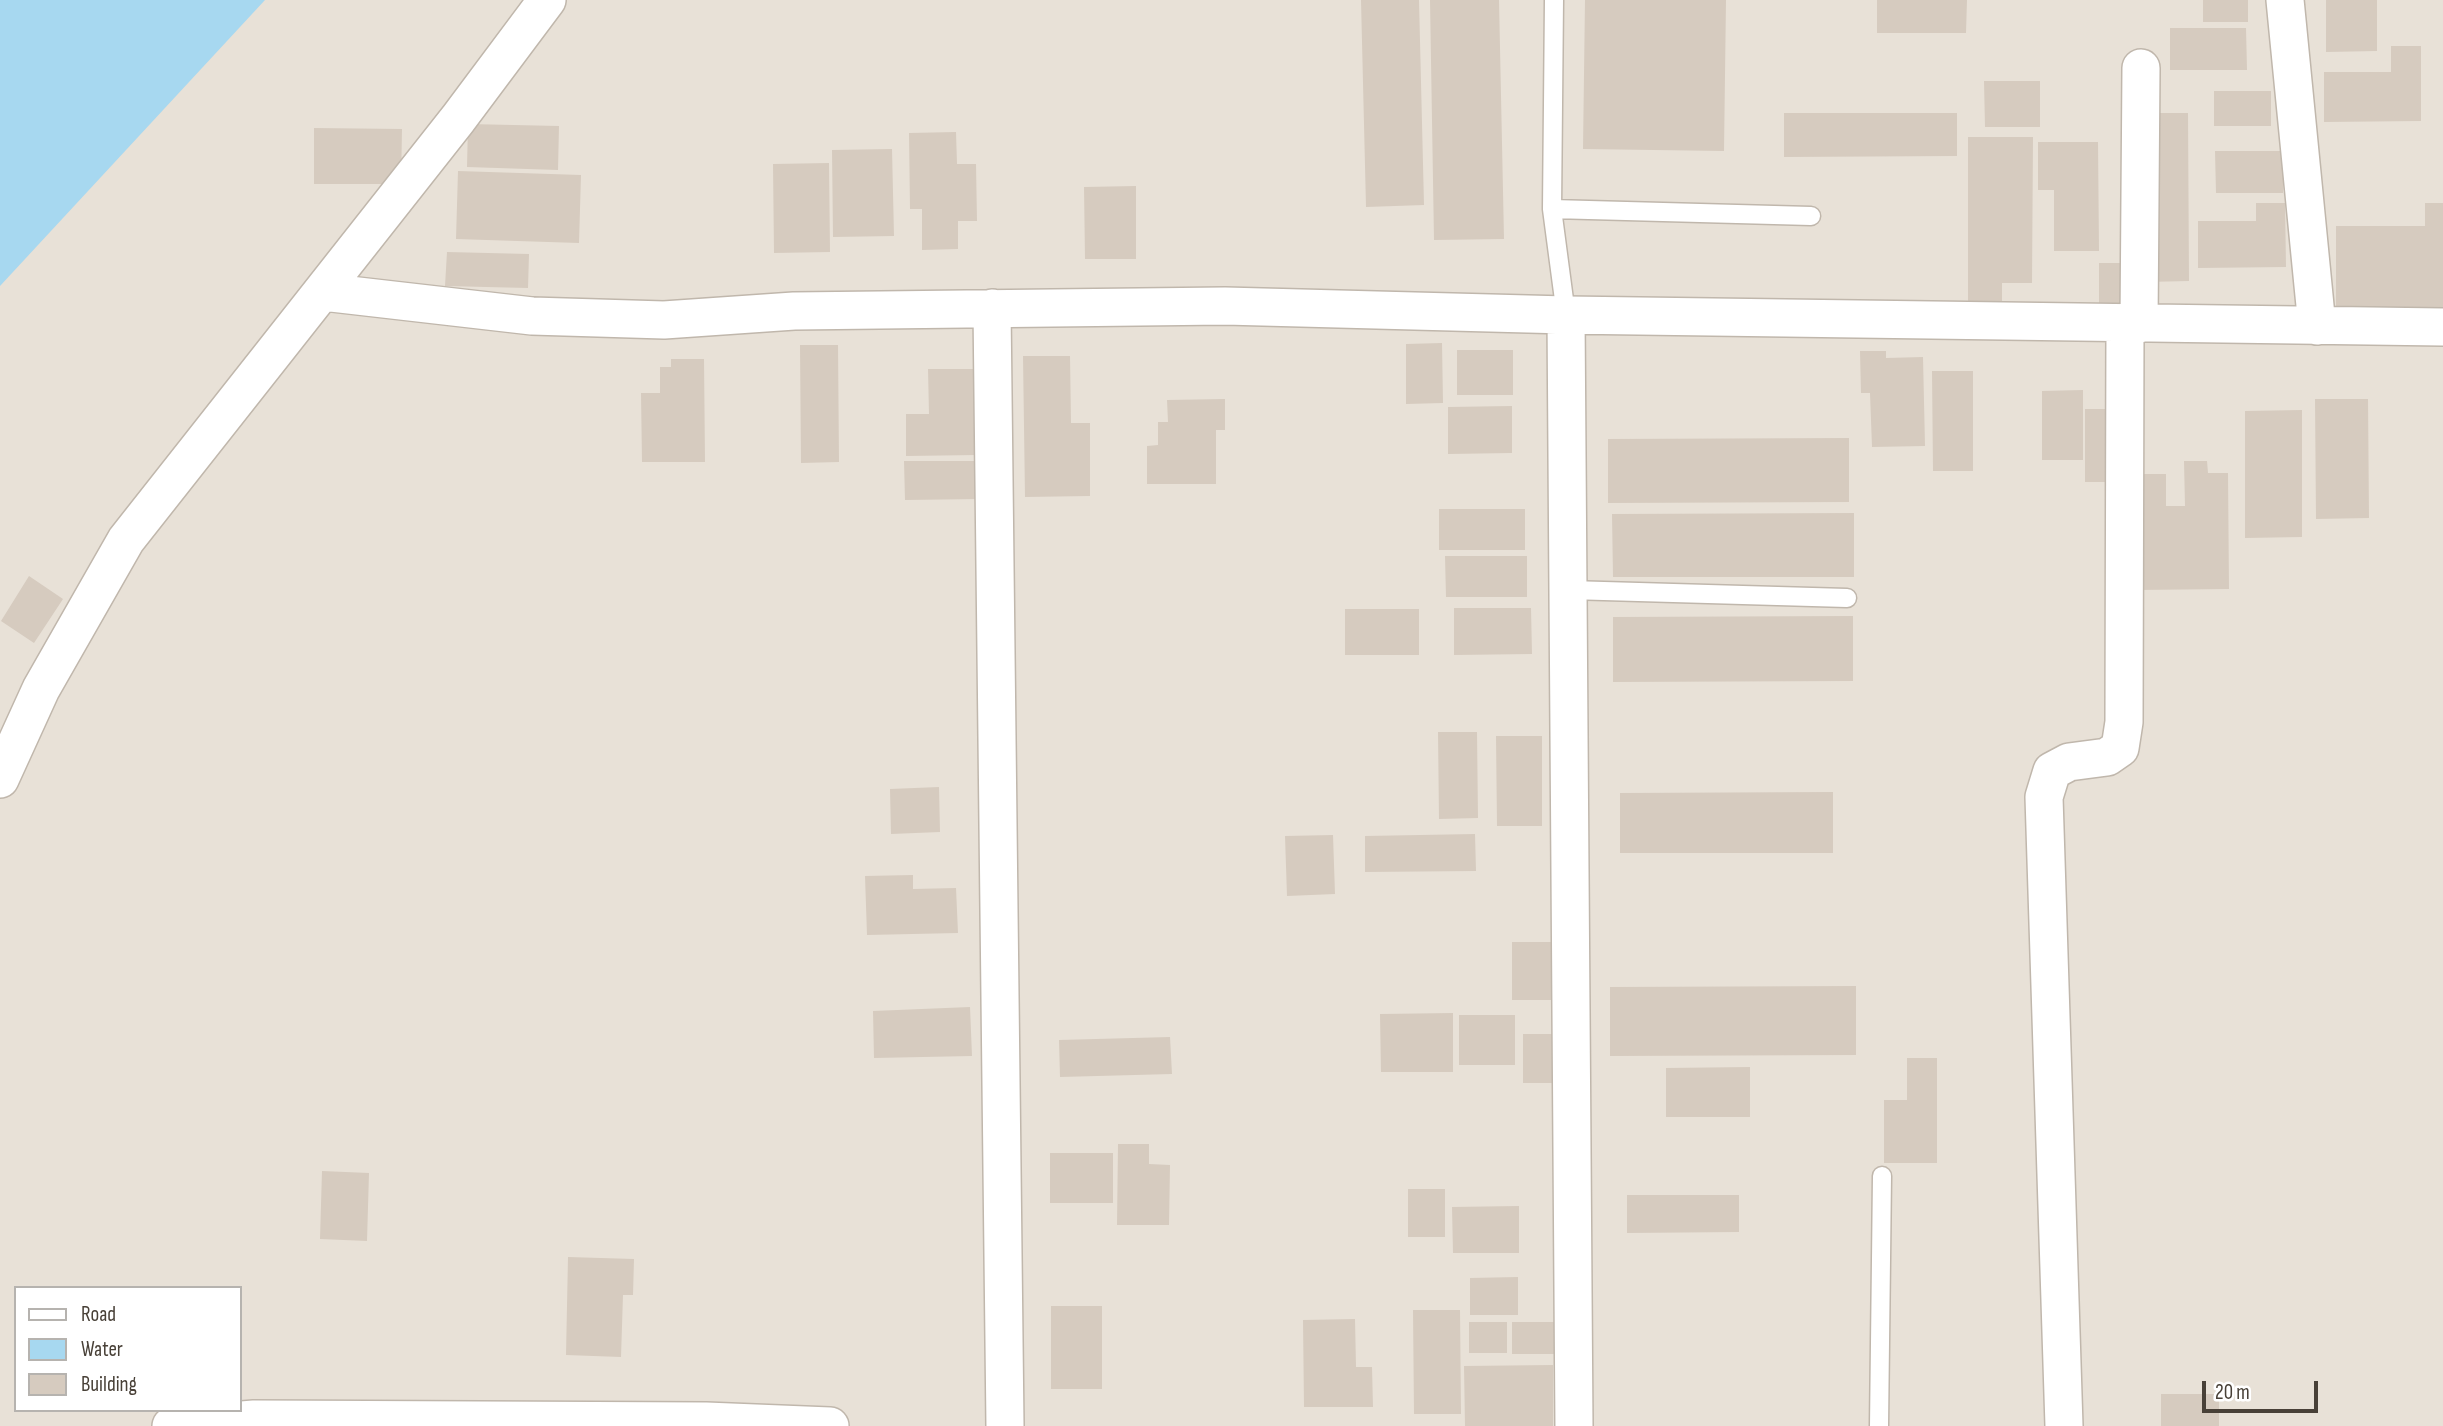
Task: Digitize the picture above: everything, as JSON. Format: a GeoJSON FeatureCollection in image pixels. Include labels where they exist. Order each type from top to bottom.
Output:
{"type":"FeatureCollection","features":[{"type":"Feature","properties":{"kind":"street"},"geometry":{"type":"LineString","coordinates":[[0,779],[41,689],[127,540],[458,119],[547,0]]}},
{"type":"Feature","properties":{"kind":"street"},"geometry":{"type":"LineString","coordinates":[[2285,0],[2316,326]]}},
{"type":"Feature","properties":{"kind":"street"},"geometry":{"type":"LineString","coordinates":[[2064,1426],[2044,797],[2052,771],[2068,762],[2107,757],[2120,748],[2124,722],[2132,324],[2141,68]]}},
{"type":"Feature","properties":{"kind":"street"},"geometry":{"type":"LineString","coordinates":[[323,292],[532,316],[664,320],[794,311],[1225,306],[1566,315],[2443,327]]}},
{"type":"Feature","properties":{"kind":"street"},"geometry":{"type":"LineString","coordinates":[[992,308],[1005,1426]]}},
{"type":"Feature","properties":{"kind":"street"},"geometry":{"type":"LineString","coordinates":[[1566,315],[1574,1426]]}},
{"type":"Feature","properties":{"kind":"street"},"geometry":{"type":"LineString","coordinates":[[171,1426],[254,1419],[830,1426]]}},
{"type":"Feature","properties":{"kind":"lane"},"geometry":{"type":"LineString","coordinates":[[1555,0],[1552,209],[1566,315]]}},
{"type":"Feature","properties":{"kind":"lane"},"geometry":{"type":"LineString","coordinates":[[1552,209],[1811,216]]}},
{"type":"Feature","properties":{"kind":"lane"},"geometry":{"type":"LineString","coordinates":[[1569,590],[1847,598]]}},
{"type":"Feature","properties":{"kind":"lane"},"geometry":{"type":"LineString","coordinates":[[1879,1426],[1882,1177]]}},
{"type":"Feature","properties":{"kind":"shaded area"},"geometry":{"type":"Polygon","coordinates":[[[38,0],[2443,0],[2443,1426],[0,1426],[0,41],[38,0]]]}},
{"type":"Feature","properties":{"kind":"water"},"geometry":{"type":"Polygon","coordinates":[[[0,0],[265,0],[0,286],[0,0]]]}},
{"type":"Feature","properties":{"kind":"building"},"geometry":{"type":"Polygon","coordinates":[[[1361,0],[1419,0],[1424,205],[1366,207],[1361,0]]]}},
{"type":"Feature","properties":{"kind":"building"},"geometry":{"type":"Polygon","coordinates":[[[1430,0],[1499,0],[1504,239],[1434,240],[1430,0]]]}},
{"type":"Feature","properties":{"kind":"building"},"geometry":{"type":"Polygon","coordinates":[[[1585,0],[1726,0],[1724,151],[1583,149],[1585,0]]]}},
{"type":"Feature","properties":{"kind":"building"},"geometry":{"type":"Polygon","coordinates":[[[1877,0],[1967,0],[1966,33],[1877,33],[1877,0]]]}},
{"type":"Feature","properties":{"kind":"building"},"geometry":{"type":"Polygon","coordinates":[[[2203,0],[2248,0],[2248,22],[2203,22],[2203,0]]]}},
{"type":"Feature","properties":{"kind":"building"},"geometry":{"type":"Polygon","coordinates":[[[2326,0],[2377,0],[2377,51],[2326,52],[2326,0]]]}},
{"type":"Feature","properties":{"kind":"building"},"geometry":{"type":"Polygon","coordinates":[[[2170,28],[2246,28],[2247,70],[2170,70],[2170,28]]]}},
{"type":"Feature","properties":{"kind":"building"},"geometry":{"type":"Polygon","coordinates":[[[2391,46],[2421,46],[2421,121],[2324,122],[2324,72],[2391,72],[2391,46]]]}},
{"type":"Feature","properties":{"kind":"building"},"geometry":{"type":"Polygon","coordinates":[[[1984,81],[2040,81],[2040,127],[1985,127],[1984,81]]]}},
{"type":"Feature","properties":{"kind":"building"},"geometry":{"type":"Polygon","coordinates":[[[2214,91],[2271,91],[2271,126],[2214,126],[2214,91]]]}},
{"type":"Feature","properties":{"kind":"building"},"geometry":{"type":"Polygon","coordinates":[[[1784,113],[1957,113],[1957,156],[1784,157],[1784,113]]]}},
{"type":"Feature","properties":{"kind":"building"},"geometry":{"type":"Polygon","coordinates":[[[2145,113],[2188,113],[2189,281],[2146,282],[2145,113]]]}},
{"type":"Feature","properties":{"kind":"building"},"geometry":{"type":"Polygon","coordinates":[[[468,124],[559,126],[558,170],[467,167],[468,124]]]}},
{"type":"Feature","properties":{"kind":"building"},"geometry":{"type":"Polygon","coordinates":[[[314,128],[402,129],[401,184],[314,184],[314,128]]]}},
{"type":"Feature","properties":{"kind":"building"},"geometry":{"type":"Polygon","coordinates":[[[956,132],[957,164],[976,164],[977,221],[958,221],[958,249],[922,250],[922,209],[910,209],[909,133],[956,132]]]}},
{"type":"Feature","properties":{"kind":"building"},"geometry":{"type":"Polygon","coordinates":[[[1968,137],[2033,137],[2032,283],[2002,283],[2002,305],[1968,305],[1968,137]]]}},
{"type":"Feature","properties":{"kind":"building"},"geometry":{"type":"Polygon","coordinates":[[[2038,142],[2098,142],[2099,251],[2054,251],[2054,190],[2038,190],[2038,142]]]}},
{"type":"Feature","properties":{"kind":"building"},"geometry":{"type":"Polygon","coordinates":[[[892,149],[894,236],[833,237],[832,150],[892,149]]]}},
{"type":"Feature","properties":{"kind":"building"},"geometry":{"type":"Polygon","coordinates":[[[2215,151],[2283,151],[2283,193],[2216,193],[2215,151]]]}},
{"type":"Feature","properties":{"kind":"building"},"geometry":{"type":"Polygon","coordinates":[[[829,163],[830,252],[774,253],[773,164],[829,163]]]}},
{"type":"Feature","properties":{"kind":"building"},"geometry":{"type":"Polygon","coordinates":[[[458,171],[581,175],[579,243],[456,239],[458,171]]]}},
{"type":"Feature","properties":{"kind":"building"},"geometry":{"type":"Polygon","coordinates":[[[1136,186],[1136,259],[1085,259],[1084,187],[1136,186]]]}},
{"type":"Feature","properties":{"kind":"building"},"geometry":{"type":"Polygon","coordinates":[[[2256,203],[2285,203],[2286,267],[2198,268],[2198,221],[2256,221],[2256,203]]]}},
{"type":"Feature","properties":{"kind":"building"},"geometry":{"type":"Polygon","coordinates":[[[2425,203],[2443,203],[2443,310],[2336,310],[2336,226],[2425,226],[2425,203]]]}},
{"type":"Feature","properties":{"kind":"building"},"geometry":{"type":"Polygon","coordinates":[[[447,252],[529,254],[528,288],[445,286],[447,252]]]}},
{"type":"Feature","properties":{"kind":"building"},"geometry":{"type":"Polygon","coordinates":[[[2099,263],[2127,263],[2127,310],[2099,311],[2099,263]]]}},
{"type":"Feature","properties":{"kind":"building"},"geometry":{"type":"Polygon","coordinates":[[[1442,343],[1443,403],[1406,404],[1406,344],[1442,343]]]}},
{"type":"Feature","properties":{"kind":"building"},"geometry":{"type":"Polygon","coordinates":[[[800,345],[838,345],[839,462],[801,463],[800,345]]]}},
{"type":"Feature","properties":{"kind":"building"},"geometry":{"type":"Polygon","coordinates":[[[1457,350],[1513,350],[1513,395],[1457,395],[1457,350]]]}},
{"type":"Feature","properties":{"kind":"building"},"geometry":{"type":"Polygon","coordinates":[[[1860,351],[1886,351],[1886,358],[1923,357],[1925,446],[1872,447],[1870,393],[1861,393],[1860,351]]]}},
{"type":"Feature","properties":{"kind":"building"},"geometry":{"type":"Polygon","coordinates":[[[1023,356],[1070,356],[1071,423],[1090,423],[1090,496],[1025,497],[1023,356]]]}},
{"type":"Feature","properties":{"kind":"building"},"geometry":{"type":"Polygon","coordinates":[[[671,359],[704,359],[705,462],[642,462],[641,393],[660,393],[660,367],[671,367],[671,359]]]}},
{"type":"Feature","properties":{"kind":"building"},"geometry":{"type":"Polygon","coordinates":[[[928,369],[975,369],[977,455],[906,456],[906,414],[929,414],[928,369]]]}},
{"type":"Feature","properties":{"kind":"building"},"geometry":{"type":"Polygon","coordinates":[[[1932,371],[1973,371],[1973,471],[1933,471],[1932,371]]]}},
{"type":"Feature","properties":{"kind":"building"},"geometry":{"type":"Polygon","coordinates":[[[2083,390],[2083,460],[2042,460],[2042,391],[2083,390]]]}},
{"type":"Feature","properties":{"kind":"building"},"geometry":{"type":"Polygon","coordinates":[[[1225,399],[1225,430],[1216,430],[1216,484],[1147,484],[1147,446],[1158,445],[1158,422],[1168,422],[1167,400],[1225,399]]]}},
{"type":"Feature","properties":{"kind":"building"},"geometry":{"type":"Polygon","coordinates":[[[2315,399],[2368,399],[2369,518],[2316,519],[2315,399]]]}},
{"type":"Feature","properties":{"kind":"building"},"geometry":{"type":"Polygon","coordinates":[[[1512,406],[1512,453],[1448,454],[1448,407],[1512,406]]]}},
{"type":"Feature","properties":{"kind":"building"},"geometry":{"type":"Polygon","coordinates":[[[2085,409],[2115,409],[2115,482],[2085,482],[2085,409]]]}},
{"type":"Feature","properties":{"kind":"building"},"geometry":{"type":"Polygon","coordinates":[[[2302,410],[2302,537],[2245,538],[2245,411],[2302,410]]]}},
{"type":"Feature","properties":{"kind":"building"},"geometry":{"type":"Polygon","coordinates":[[[1849,438],[1849,502],[1608,503],[1608,439],[1849,438]]]}},
{"type":"Feature","properties":{"kind":"building"},"geometry":{"type":"Polygon","coordinates":[[[904,461],[979,461],[980,499],[905,500],[904,461]]]}},
{"type":"Feature","properties":{"kind":"building"},"geometry":{"type":"Polygon","coordinates":[[[2184,461],[2207,461],[2208,473],[2228,473],[2229,589],[2137,590],[2136,474],[2166,474],[2166,506],[2185,506],[2184,461]]]}},
{"type":"Feature","properties":{"kind":"building"},"geometry":{"type":"Polygon","coordinates":[[[1439,509],[1525,509],[1525,550],[1439,550],[1439,509]]]}},
{"type":"Feature","properties":{"kind":"building"},"geometry":{"type":"Polygon","coordinates":[[[1854,513],[1854,577],[1613,577],[1612,514],[1854,513]]]}},
{"type":"Feature","properties":{"kind":"building"},"geometry":{"type":"Polygon","coordinates":[[[1445,556],[1527,556],[1527,597],[1446,597],[1445,556]]]}},
{"type":"Feature","properties":{"kind":"building"},"geometry":{"type":"Polygon","coordinates":[[[29,576],[63,599],[34,643],[1,621],[29,576]]]}},
{"type":"Feature","properties":{"kind":"building"},"geometry":{"type":"Polygon","coordinates":[[[1454,608],[1531,608],[1532,654],[1454,655],[1454,608]]]}},
{"type":"Feature","properties":{"kind":"building"},"geometry":{"type":"Polygon","coordinates":[[[1345,609],[1419,609],[1419,655],[1345,655],[1345,609]]]}},
{"type":"Feature","properties":{"kind":"building"},"geometry":{"type":"Polygon","coordinates":[[[1853,616],[1853,681],[1613,682],[1613,617],[1853,616]]]}},
{"type":"Feature","properties":{"kind":"building"},"geometry":{"type":"Polygon","coordinates":[[[1438,732],[1477,732],[1478,818],[1439,819],[1438,732]]]}},
{"type":"Feature","properties":{"kind":"building"},"geometry":{"type":"Polygon","coordinates":[[[1496,736],[1542,736],[1542,826],[1497,826],[1496,736]]]}},
{"type":"Feature","properties":{"kind":"building"},"geometry":{"type":"Polygon","coordinates":[[[939,787],[940,832],[891,834],[890,789],[939,787]]]}},
{"type":"Feature","properties":{"kind":"building"},"geometry":{"type":"Polygon","coordinates":[[[1833,792],[1833,853],[1620,853],[1620,793],[1833,792]]]}},
{"type":"Feature","properties":{"kind":"building"},"geometry":{"type":"Polygon","coordinates":[[[1475,834],[1476,871],[1365,872],[1365,836],[1475,834]]]}},
{"type":"Feature","properties":{"kind":"building"},"geometry":{"type":"Polygon","coordinates":[[[1333,835],[1335,894],[1287,896],[1285,836],[1333,835]]]}},
{"type":"Feature","properties":{"kind":"building"},"geometry":{"type":"Polygon","coordinates":[[[913,875],[913,889],[956,888],[958,933],[867,935],[865,876],[913,875]]]}},
{"type":"Feature","properties":{"kind":"building"},"geometry":{"type":"Polygon","coordinates":[[[1512,942],[1558,942],[1558,1000],[1512,1000],[1512,942]]]}},
{"type":"Feature","properties":{"kind":"building"},"geometry":{"type":"Polygon","coordinates":[[[1856,986],[1856,1055],[1610,1056],[1610,987],[1856,986]]]}},
{"type":"Feature","properties":{"kind":"building"},"geometry":{"type":"Polygon","coordinates":[[[970,1007],[972,1056],[874,1058],[873,1011],[970,1007]]]}},
{"type":"Feature","properties":{"kind":"building"},"geometry":{"type":"Polygon","coordinates":[[[1453,1013],[1453,1072],[1381,1072],[1380,1014],[1453,1013]]]}},
{"type":"Feature","properties":{"kind":"building"},"geometry":{"type":"Polygon","coordinates":[[[1459,1015],[1515,1015],[1515,1065],[1459,1065],[1459,1015]]]}},
{"type":"Feature","properties":{"kind":"building"},"geometry":{"type":"Polygon","coordinates":[[[1523,1034],[1557,1034],[1557,1083],[1523,1083],[1523,1034]]]}},
{"type":"Feature","properties":{"kind":"building"},"geometry":{"type":"Polygon","coordinates":[[[1170,1037],[1172,1074],[1060,1077],[1059,1040],[1170,1037]]]}},
{"type":"Feature","properties":{"kind":"building"},"geometry":{"type":"Polygon","coordinates":[[[1907,1058],[1937,1058],[1937,1163],[1884,1163],[1884,1100],[1907,1100],[1907,1058]]]}},
{"type":"Feature","properties":{"kind":"building"},"geometry":{"type":"Polygon","coordinates":[[[1750,1067],[1750,1117],[1666,1117],[1666,1068],[1750,1067]]]}},
{"type":"Feature","properties":{"kind":"building"},"geometry":{"type":"Polygon","coordinates":[[[1118,1144],[1149,1144],[1149,1164],[1170,1165],[1169,1225],[1117,1225],[1118,1144]]]}},
{"type":"Feature","properties":{"kind":"building"},"geometry":{"type":"Polygon","coordinates":[[[1050,1153],[1113,1153],[1113,1203],[1050,1203],[1050,1153]]]}},
{"type":"Feature","properties":{"kind":"building"},"geometry":{"type":"Polygon","coordinates":[[[322,1171],[369,1173],[367,1241],[320,1239],[322,1171]]]}},
{"type":"Feature","properties":{"kind":"building"},"geometry":{"type":"Polygon","coordinates":[[[1408,1189],[1445,1189],[1445,1237],[1408,1237],[1408,1189]]]}},
{"type":"Feature","properties":{"kind":"building"},"geometry":{"type":"Polygon","coordinates":[[[1627,1195],[1739,1195],[1739,1232],[1627,1233],[1627,1195]]]}},
{"type":"Feature","properties":{"kind":"building"},"geometry":{"type":"Polygon","coordinates":[[[1519,1206],[1519,1253],[1453,1253],[1452,1207],[1519,1206]]]}},
{"type":"Feature","properties":{"kind":"building"},"geometry":{"type":"Polygon","coordinates":[[[568,1257],[634,1259],[633,1295],[623,1295],[621,1357],[566,1355],[568,1257]]]}},
{"type":"Feature","properties":{"kind":"building"},"geometry":{"type":"Polygon","coordinates":[[[1518,1277],[1518,1315],[1470,1315],[1470,1278],[1518,1277]]]}},
{"type":"Feature","properties":{"kind":"building"},"geometry":{"type":"Polygon","coordinates":[[[1051,1306],[1102,1306],[1102,1389],[1051,1389],[1051,1306]]]}},
{"type":"Feature","properties":{"kind":"building"},"geometry":{"type":"Polygon","coordinates":[[[1413,1310],[1460,1310],[1461,1414],[1414,1414],[1413,1310]]]}},
{"type":"Feature","properties":{"kind":"building"},"geometry":{"type":"Polygon","coordinates":[[[1355,1319],[1356,1367],[1372,1367],[1373,1407],[1304,1407],[1303,1320],[1355,1319]]]}},
{"type":"Feature","properties":{"kind":"building"},"geometry":{"type":"Polygon","coordinates":[[[1469,1322],[1507,1322],[1507,1353],[1469,1353],[1469,1322]]]}},
{"type":"Feature","properties":{"kind":"building"},"geometry":{"type":"Polygon","coordinates":[[[1512,1322],[1560,1322],[1560,1354],[1512,1354],[1512,1322]]]}},
{"type":"Feature","properties":{"kind":"building"},"geometry":{"type":"Polygon","coordinates":[[[1553,1365],[1553,1426],[1465,1426],[1464,1366],[1553,1365]]]}},
{"type":"Feature","properties":{"kind":"building"},"geometry":{"type":"Polygon","coordinates":[[[2161,1394],[2219,1394],[2219,1426],[2161,1426],[2161,1394]]]}}]}
